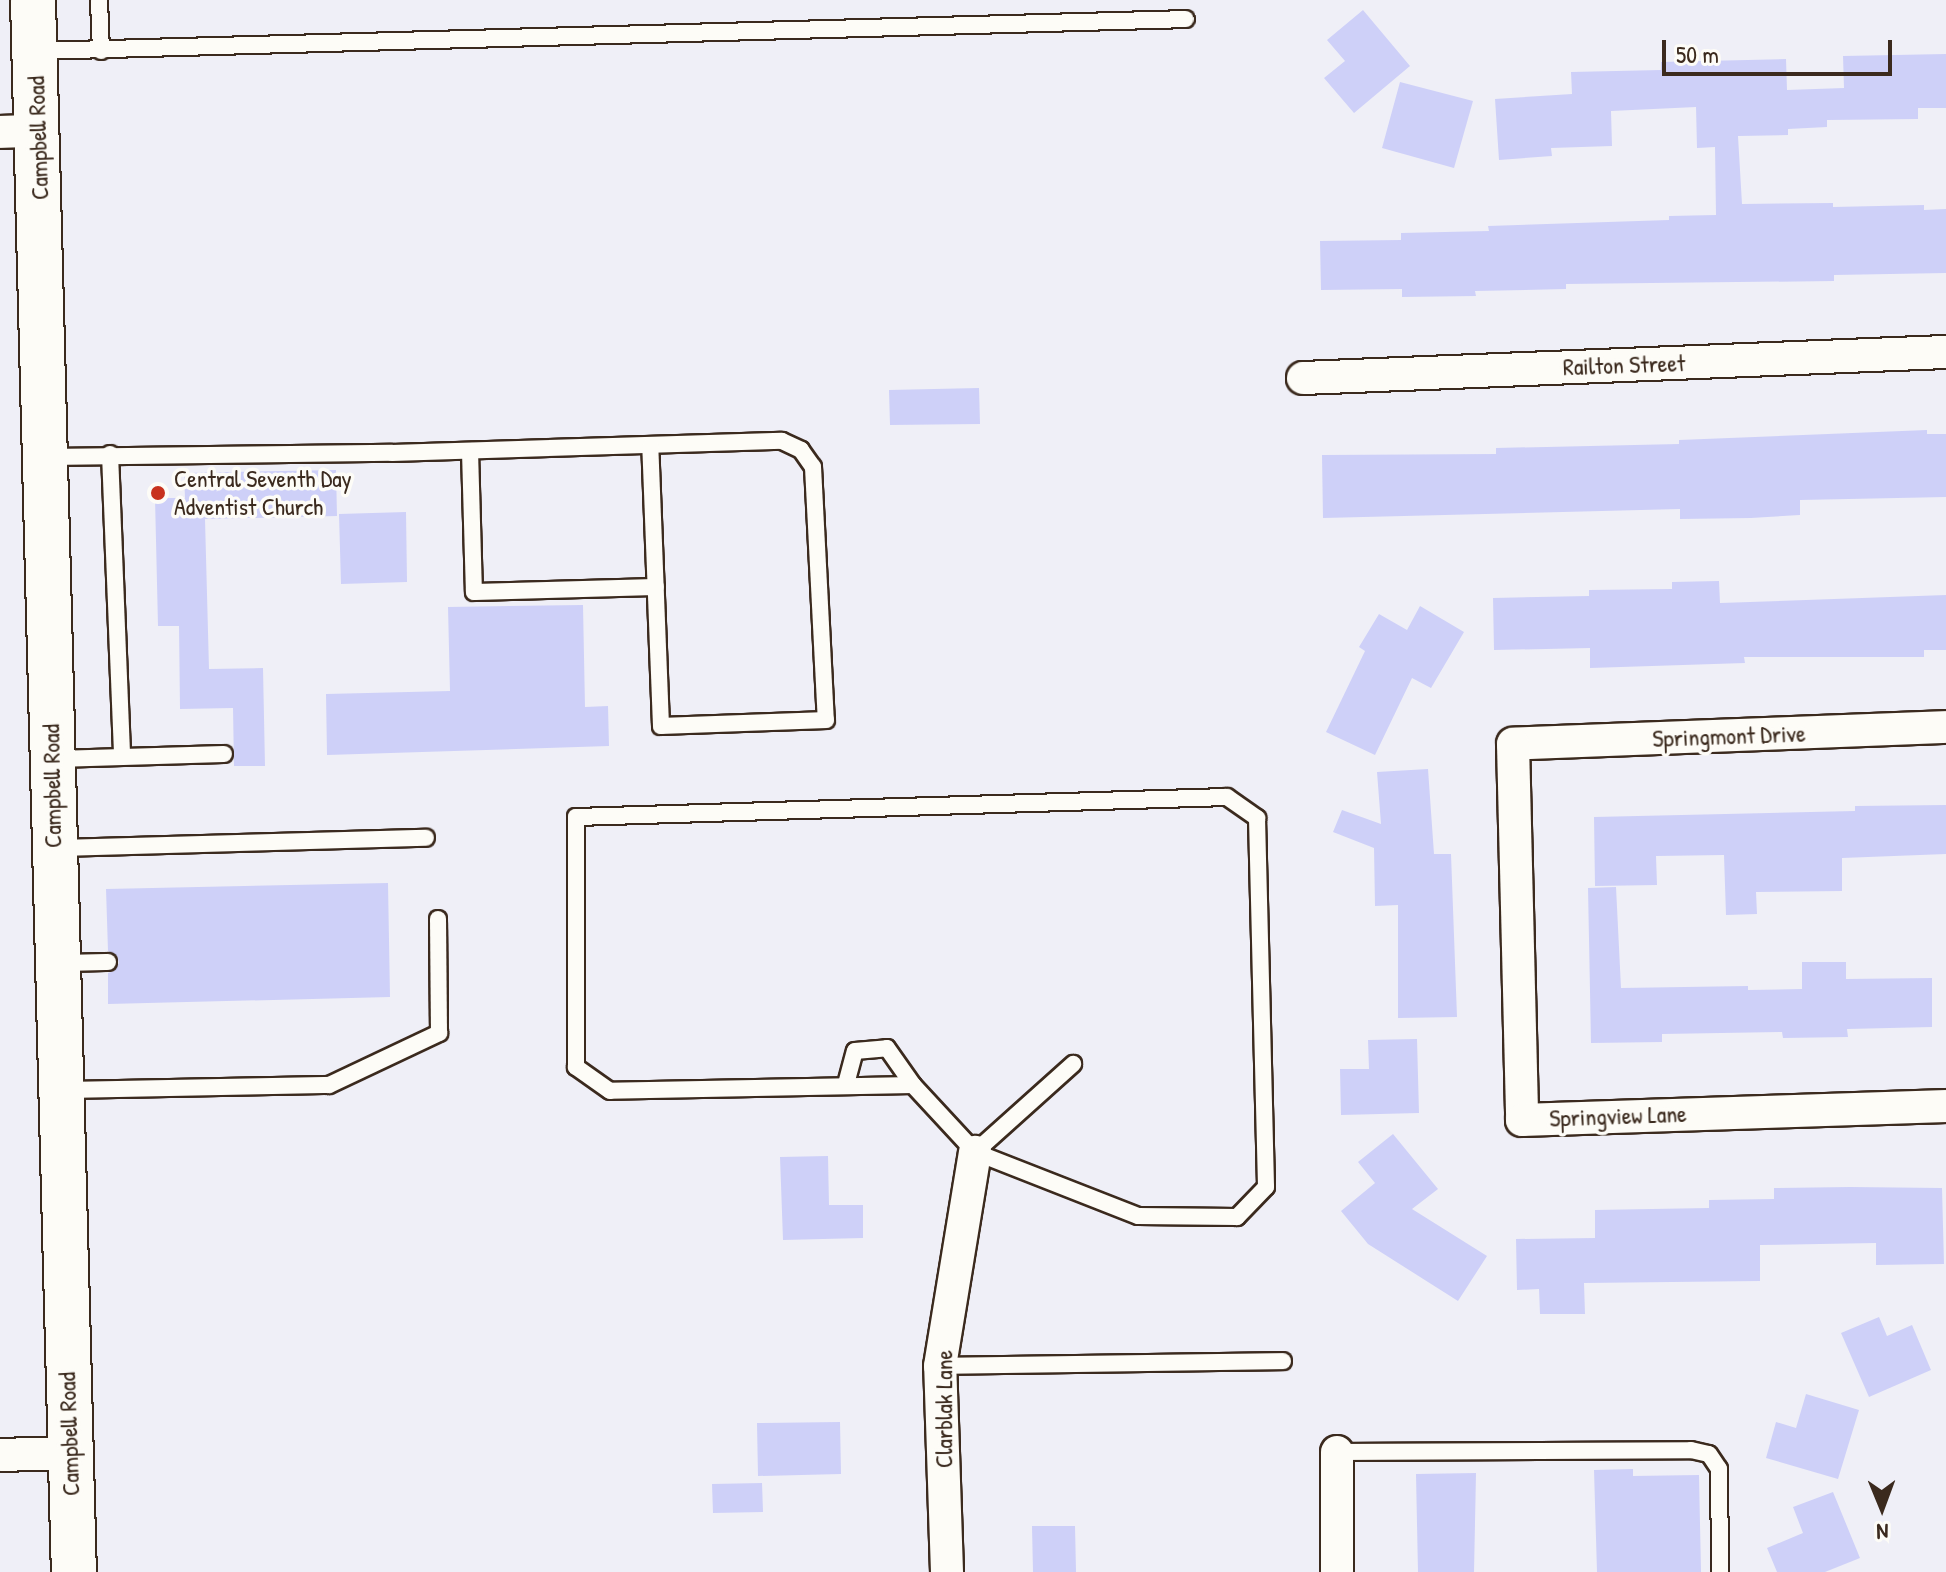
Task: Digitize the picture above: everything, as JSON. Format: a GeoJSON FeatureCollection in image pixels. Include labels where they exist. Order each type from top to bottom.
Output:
{"type":"FeatureCollection","features":[{"type":"Feature","properties":{"kind":"street","name":"Campbell Road"},"geometry":{"type":"LineString","coordinates":[[33,0],[34,51],[19,132],[47,457],[53,848],[74,1572]]}},
{"type":"Feature","properties":{"kind":"street","name":"Railton Street"},"geometry":{"type":"LineString","coordinates":[[1303,378],[1946,352]]}},
{"type":"Feature","properties":{"kind":"street","name":"Springmont Drive"},"geometry":{"type":"LineString","coordinates":[[1513,744],[1946,727]]}},
{"type":"Feature","properties":{"kind":"street","name":"Springview Lane"},"geometry":{"type":"LineString","coordinates":[[1513,744],[1522,1120],[1946,1106]]}},
{"type":"Feature","properties":{"kind":"street","name":"Clarblak Lane"},"geometry":{"type":"LineString","coordinates":[[947,1572],[940,1366],[975,1152]]}},
{"type":"Feature","properties":{"kind":"street"},"geometry":{"type":"LineString","coordinates":[[1337,1452],[1337,1572]]}},
{"type":"Feature","properties":{"kind":"street"},"geometry":{"type":"LineString","coordinates":[[0,1455],[69,1453]]}},
{"type":"Feature","properties":{"kind":"lane"},"geometry":{"type":"LineString","coordinates":[[99,0],[101,51]]}},
{"type":"Feature","properties":{"kind":"lane"},"geometry":{"type":"LineString","coordinates":[[34,51],[1186,19]]}},
{"type":"Feature","properties":{"kind":"lane"},"geometry":{"type":"LineString","coordinates":[[47,457],[470,451],[782,441],[801,450],[813,467],[826,720],[661,726],[650,446]]}},
{"type":"Feature","properties":{"kind":"lane"},"geometry":{"type":"LineString","coordinates":[[470,451],[474,592],[656,587]]}},
{"type":"Feature","properties":{"kind":"lane"},"geometry":{"type":"LineString","coordinates":[[110,454],[122,756]]}},
{"type":"Feature","properties":{"kind":"lane"},"geometry":{"type":"LineString","coordinates":[[51,759],[224,754]]}},
{"type":"Feature","properties":{"kind":"lane"},"geometry":{"type":"LineString","coordinates":[[846,1084],[855,1051],[887,1048],[913,1085],[975,1152],[1138,1216],[1237,1217],[1266,1187],[1257,818],[1227,797],[576,817],[576,1067],[610,1091],[913,1085]]}},
{"type":"Feature","properties":{"kind":"lane"},"geometry":{"type":"LineString","coordinates":[[53,848],[426,838]]}},
{"type":"Feature","properties":{"kind":"lane"},"geometry":{"type":"LineString","coordinates":[[60,1090],[329,1085],[439,1033],[438,919]]}},
{"type":"Feature","properties":{"kind":"lane"},"geometry":{"type":"LineString","coordinates":[[56,963],[108,962]]}},
{"type":"Feature","properties":{"kind":"lane"},"geometry":{"type":"LineString","coordinates":[[975,1152],[1073,1064]]}},
{"type":"Feature","properties":{"kind":"lane"},"geometry":{"type":"LineString","coordinates":[[940,1366],[1283,1361]]}},
{"type":"Feature","properties":{"kind":"lane"},"geometry":{"type":"LineString","coordinates":[[1337,1452],[1691,1450],[1709,1454],[1719,1469],[1720,1572]]}},
{"type":"Feature","properties":{"kind":"building"},"geometry":{"type":"Polygon","coordinates":[[[1363,10],[1410,66],[1354,113],[1324,78],[1345,61],[1327,40],[1363,10]]]}},
{"type":"Feature","properties":{"kind":"building"},"geometry":{"type":"Polygon","coordinates":[[[1946,54],[1946,108],[1918,108],[1918,119],[1827,120],[1827,127],[1788,129],[1788,135],[1738,136],[1742,204],[1833,203],[1833,207],[1924,205],[1924,210],[1946,209],[1946,273],[1834,275],[1834,281],[1566,284],[1566,289],[1475,291],[1476,296],[1402,297],[1402,289],[1321,290],[1320,241],[1401,240],[1401,233],[1489,231],[1488,226],[1669,220],[1669,216],[1716,215],[1715,147],[1697,148],[1696,107],[1611,111],[1612,146],[1551,148],[1552,156],[1499,160],[1495,99],[1572,94],[1571,72],[1661,70],[1661,62],[1786,59],[1787,90],[1844,88],[1843,56],[1946,54]]]}},
{"type":"Feature","properties":{"kind":"building"},"geometry":{"type":"Polygon","coordinates":[[[1400,82],[1473,101],[1454,168],[1382,148],[1400,82]]]}},
{"type":"Feature","properties":{"kind":"building"},"geometry":{"type":"Polygon","coordinates":[[[979,388],[980,424],[890,425],[889,390],[979,388]]]}},
{"type":"Feature","properties":{"kind":"building"},"geometry":{"type":"Polygon","coordinates":[[[1927,430],[1927,434],[1946,434],[1946,497],[1800,500],[1800,515],[1751,518],[1680,519],[1680,509],[1323,518],[1322,455],[1496,454],[1496,448],[1679,444],[1679,440],[1927,430]]]}},
{"type":"Feature","properties":{"kind":"building"},"geometry":{"type":"Polygon","coordinates":[[[336,470],[337,516],[205,519],[209,669],[263,668],[265,766],[234,766],[233,708],[180,709],[179,626],[158,626],[155,498],[185,498],[184,473],[336,470]]]}},
{"type":"Feature","properties":{"kind":"building"},"geometry":{"type":"Polygon","coordinates":[[[406,512],[407,582],[341,584],[339,514],[406,512]]]}},
{"type":"Feature","properties":{"kind":"building"},"geometry":{"type":"Polygon","coordinates":[[[1719,581],[1720,603],[1946,595],[1946,650],[1924,650],[1924,657],[1744,657],[1745,663],[1590,668],[1590,648],[1494,650],[1493,598],[1589,596],[1589,590],[1672,589],[1672,582],[1719,581]]]}},
{"type":"Feature","properties":{"kind":"building"},"geometry":{"type":"Polygon","coordinates":[[[583,605],[585,707],[608,706],[609,746],[327,755],[326,694],[450,691],[448,607],[583,605]]]}},
{"type":"Feature","properties":{"kind":"building"},"geometry":{"type":"Polygon","coordinates":[[[1420,606],[1464,632],[1431,688],[1412,678],[1375,755],[1326,732],[1365,651],[1359,647],[1379,614],[1407,630],[1420,606]]]}},
{"type":"Feature","properties":{"kind":"building"},"geometry":{"type":"Polygon","coordinates":[[[1428,769],[1434,854],[1451,854],[1457,1017],[1398,1018],[1398,905],[1375,906],[1374,848],[1333,832],[1342,810],[1381,824],[1377,772],[1428,769]]]}},
{"type":"Feature","properties":{"kind":"building"},"geometry":{"type":"Polygon","coordinates":[[[1946,805],[1946,854],[1842,858],[1842,891],[1756,892],[1757,914],[1726,915],[1724,855],[1656,856],[1657,885],[1595,886],[1594,817],[1855,811],[1855,806],[1946,805]]]}},
{"type":"Feature","properties":{"kind":"building"},"geometry":{"type":"Polygon","coordinates":[[[388,883],[390,997],[108,1004],[108,973],[114,971],[119,963],[117,956],[108,951],[106,889],[388,883]]]}},
{"type":"Feature","properties":{"kind":"building"},"geometry":{"type":"Polygon","coordinates":[[[1616,887],[1621,988],[1748,986],[1748,990],[1802,989],[1802,962],[1846,962],[1846,979],[1932,978],[1932,1027],[1847,1029],[1848,1037],[1783,1038],[1782,1032],[1662,1034],[1662,1042],[1591,1043],[1588,888],[1616,887]]]}},
{"type":"Feature","properties":{"kind":"building"},"geometry":{"type":"Polygon","coordinates":[[[1417,1039],[1419,1113],[1341,1115],[1340,1069],[1369,1069],[1368,1040],[1417,1039]]]}},
{"type":"Feature","properties":{"kind":"building"},"geometry":{"type":"Polygon","coordinates":[[[1393,1134],[1438,1189],[1412,1209],[1487,1256],[1458,1301],[1368,1244],[1341,1211],[1375,1183],[1358,1162],[1393,1134]]]}},
{"type":"Feature","properties":{"kind":"building"},"geometry":{"type":"Polygon","coordinates":[[[828,1156],[829,1205],[863,1205],[863,1238],[783,1240],[780,1157],[828,1156]]]}},
{"type":"Feature","properties":{"kind":"building"},"geometry":{"type":"Polygon","coordinates":[[[1774,1188],[1942,1188],[1944,1264],[1876,1265],[1876,1243],[1760,1245],[1760,1281],[1584,1283],[1585,1314],[1540,1314],[1539,1289],[1517,1290],[1516,1239],[1595,1238],[1595,1210],[1709,1208],[1709,1200],[1774,1199],[1774,1188]]]}},
{"type":"Feature","properties":{"kind":"building"},"geometry":{"type":"Polygon","coordinates":[[[1879,1317],[1887,1336],[1912,1325],[1931,1370],[1869,1397],[1841,1333],[1879,1317]]]}},
{"type":"Feature","properties":{"kind":"building"},"geometry":{"type":"Polygon","coordinates":[[[1806,1394],[1859,1410],[1838,1479],[1766,1458],[1776,1422],[1796,1428],[1806,1394]]]}},
{"type":"Feature","properties":{"kind":"building"},"geometry":{"type":"Polygon","coordinates":[[[840,1422],[841,1474],[758,1476],[757,1423],[840,1422]]]}},
{"type":"Feature","properties":{"kind":"building"},"geometry":{"type":"Polygon","coordinates":[[[1633,1469],[1633,1476],[1699,1475],[1701,1572],[1597,1572],[1594,1470],[1633,1469]]]}},
{"type":"Feature","properties":{"kind":"building"},"geometry":{"type":"Polygon","coordinates":[[[1476,1473],[1474,1572],[1418,1572],[1416,1474],[1476,1473]]]}},
{"type":"Feature","properties":{"kind":"building"},"geometry":{"type":"Polygon","coordinates":[[[762,1483],[763,1512],[713,1513],[712,1484],[762,1483]]]}},
{"type":"Feature","properties":{"kind":"building"},"geometry":{"type":"Polygon","coordinates":[[[1833,1492],[1860,1558],[1825,1572],[1777,1572],[1767,1548],[1803,1533],[1793,1507],[1833,1492]]]}},
{"type":"Feature","properties":{"kind":"building"},"geometry":{"type":"Polygon","coordinates":[[[1032,1526],[1075,1526],[1076,1572],[1033,1572],[1032,1526]]]}},
{"type":"Feature","properties":{"kind":"place","name":"Central Seventh Day Adventist Church"},"geometry":{"type":"Point","coordinates":[158,493]}}]}
